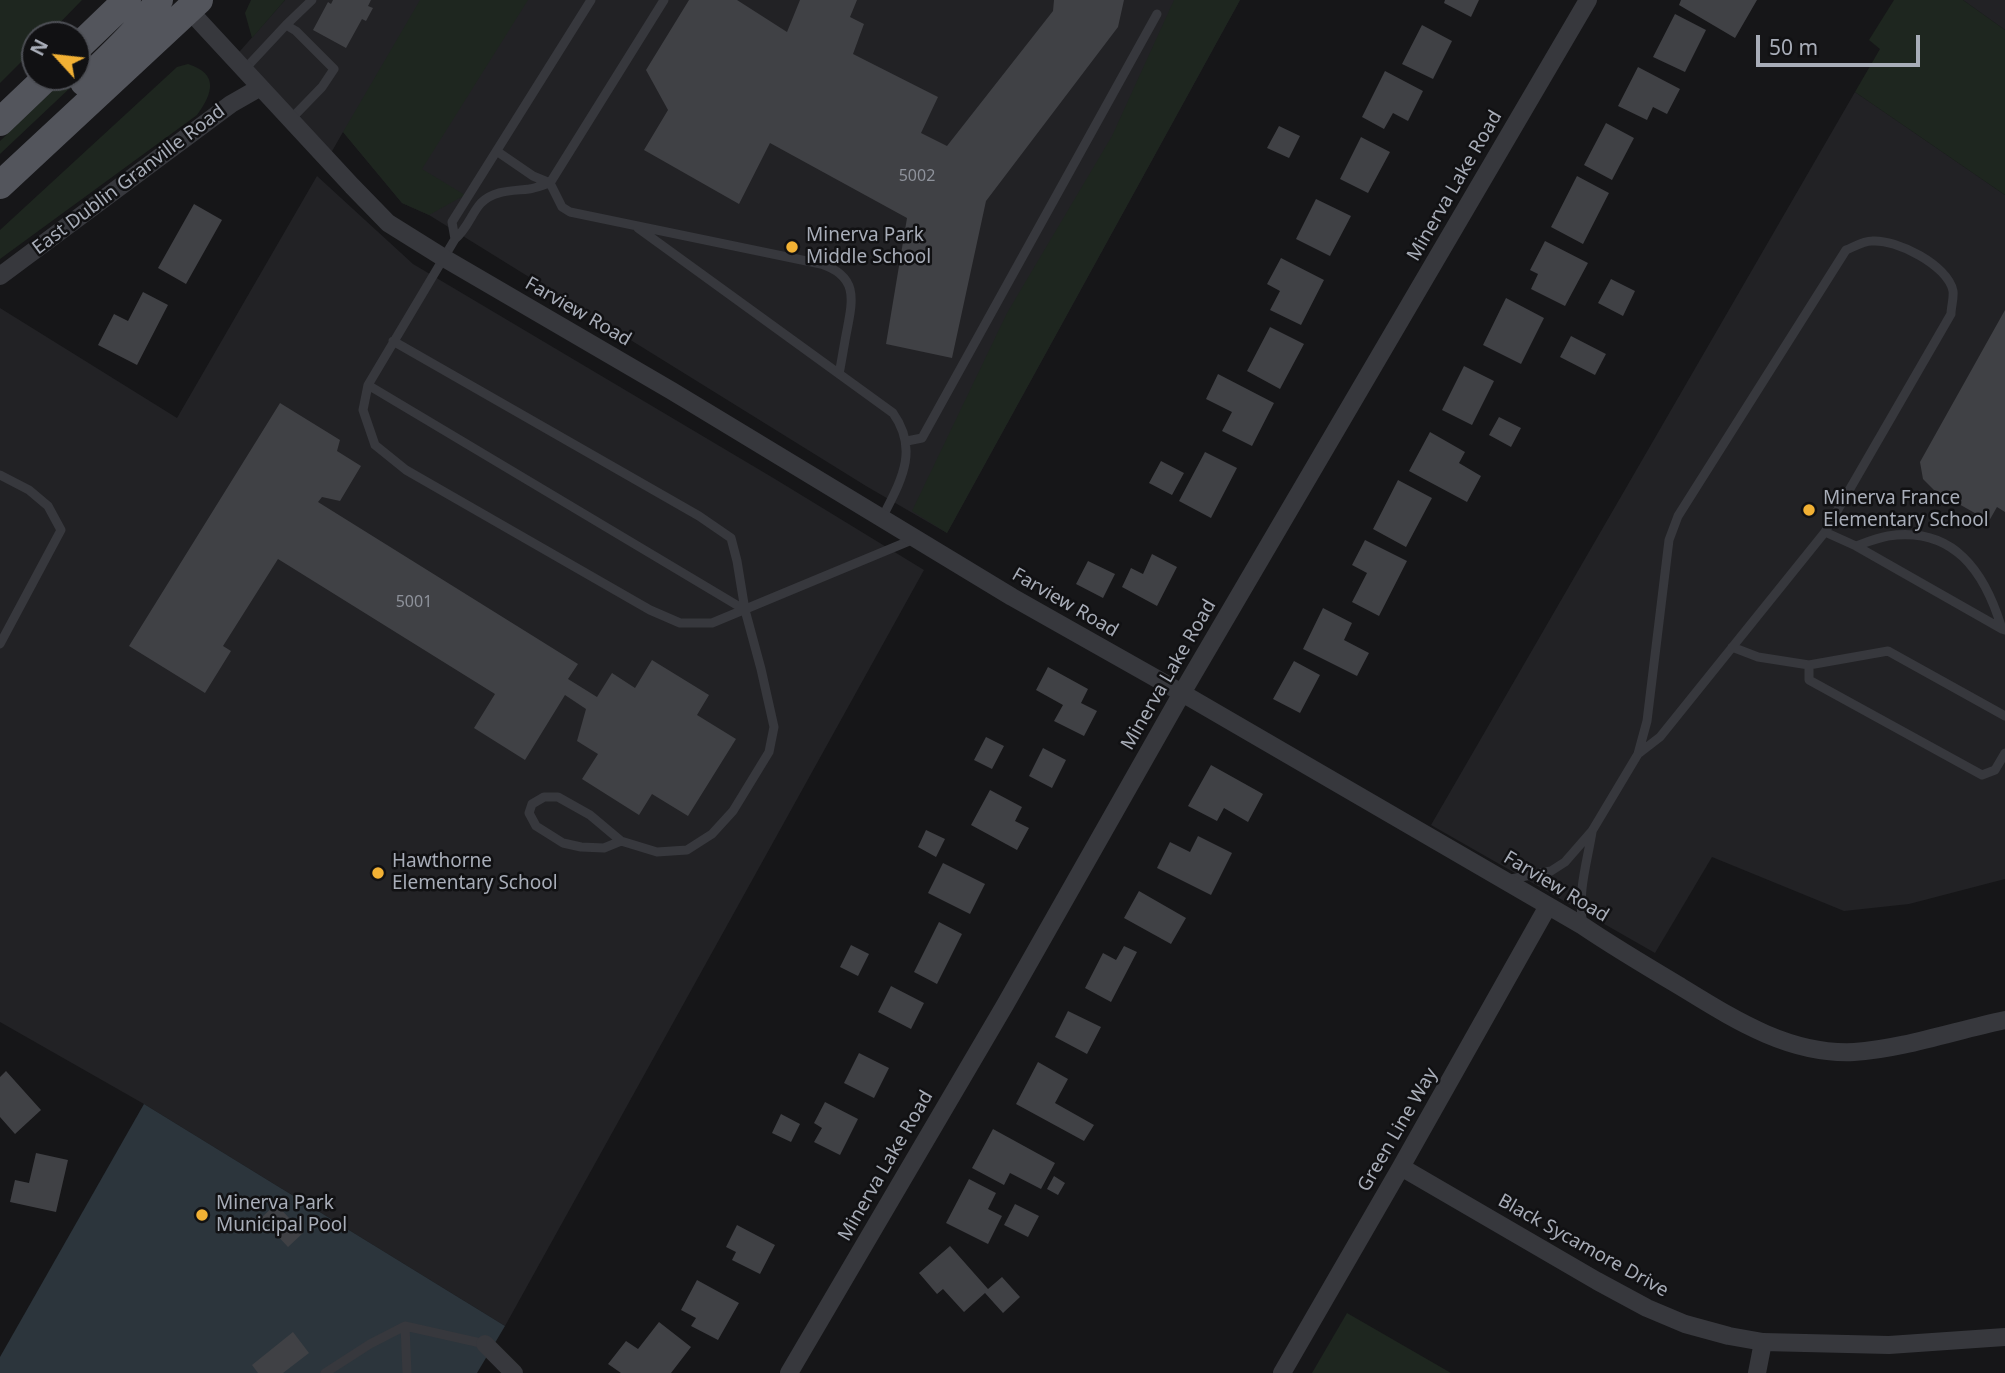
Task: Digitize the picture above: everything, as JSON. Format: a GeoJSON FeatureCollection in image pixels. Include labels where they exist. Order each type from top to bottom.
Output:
{"type":"FeatureCollection","features":[{"type":"Feature","properties":{"kind":"main road"},"geometry":{"type":"LineString","coordinates":[[91,35],[127,0]]}},
{"type":"Feature","properties":{"kind":"main road"},"geometry":{"type":"LineString","coordinates":[[0,160],[121,45],[150,14],[159,0]]}},
{"type":"Feature","properties":{"kind":"main road"},"geometry":{"type":"LineString","coordinates":[[0,185],[190,3]]}},
{"type":"Feature","properties":{"kind":"main road"},"geometry":{"type":"LineString","coordinates":[[0,122],[32,91]]}},
{"type":"Feature","properties":{"kind":"street","name":"Minerva Lake Road"},"geometry":{"type":"LineString","coordinates":[[789,1373],[1588,0]]}},
{"type":"Feature","properties":{"kind":"street","name":"Farview Road"},"geometry":{"type":"LineString","coordinates":[[190,3],[259,88],[388,223],[1012,597],[1583,926],[1753,1029],[1786,1042],[1822,1051],[1855,1052],[1891,1047],[2005,1020]]}},
{"type":"Feature","properties":{"kind":"street","name":"East Dublin Granville Road"},"geometry":{"type":"LineString","coordinates":[[0,276],[231,104],[259,88]]}},
{"type":"Feature","properties":{"kind":"street","name":"Green Line Way"},"geometry":{"type":"LineString","coordinates":[[1282,1373],[1548,906]]}},
{"type":"Feature","properties":{"kind":"street","name":"Black Sycamore Drive"},"geometry":{"type":"LineString","coordinates":[[1401,1167],[1597,1281],[1647,1308],[1685,1324],[1763,1342],[1889,1345],[2005,1337]]}},
{"type":"Feature","properties":{"kind":"street"},"geometry":{"type":"LineString","coordinates":[[1757,1373],[1763,1342]]}},
{"type":"Feature","properties":{"kind":"street"},"geometry":{"type":"LineString","coordinates":[[485,1344],[514,1373]]}},
{"type":"Feature","properties":{"kind":"lane"},"geometry":{"type":"LineString","coordinates":[[243,70],[312,0]]}},
{"type":"Feature","properties":{"kind":"lane"},"geometry":{"type":"LineString","coordinates":[[455,239],[452,222],[591,0]]}},
{"type":"Feature","properties":{"kind":"lane"},"geometry":{"type":"LineString","coordinates":[[664,0],[550,183],[531,189],[510,190],[489,198],[481,204],[465,230],[455,239],[368,385],[363,410],[375,445],[406,470],[650,610],[680,623],[712,623],[915,539]]}},
{"type":"Feature","properties":{"kind":"lane"},"geometry":{"type":"LineString","coordinates":[[907,441],[922,438],[1157,14]]}},
{"type":"Feature","properties":{"kind":"lane"},"geometry":{"type":"LineString","coordinates":[[286,25],[296,31],[334,69],[322,87],[290,120]]}},
{"type":"Feature","properties":{"kind":"lane"},"geometry":{"type":"LineString","coordinates":[[498,152],[533,176],[550,183],[562,207],[570,212],[834,268],[844,277],[851,289],[852,303],[839,373]]}},
{"type":"Feature","properties":{"kind":"lane"},"geometry":{"type":"LineString","coordinates":[[634,225],[893,413],[901,424],[907,441],[904,471],[882,518]]}},
{"type":"Feature","properties":{"kind":"lane"},"geometry":{"type":"LineString","coordinates":[[1503,880],[1551,871],[1565,862],[1592,831],[1638,754],[1647,721],[1669,540],[1678,516],[1846,250],[1869,241],[1887,241],[1911,250],[1943,273],[1953,291],[1951,314],[1825,531],[1660,737],[1638,754]]}},
{"type":"Feature","properties":{"kind":"lane"},"geometry":{"type":"LineString","coordinates":[[393,341],[699,516],[731,538],[745,610],[774,727],[769,752],[733,811],[712,834],[687,850],[657,852],[621,841],[590,815],[558,797],[544,797],[532,804],[529,813],[536,826],[563,843],[604,848],[621,841]]}},
{"type":"Feature","properties":{"kind":"lane"},"geometry":{"type":"LineString","coordinates":[[368,385],[745,610]]}},
{"type":"Feature","properties":{"kind":"lane"},"geometry":{"type":"LineString","coordinates":[[0,475],[29,490],[48,506],[61,530],[0,643]]}},
{"type":"Feature","properties":{"kind":"lane"},"geometry":{"type":"LineString","coordinates":[[1825,531],[1856,545],[2003,630]]}},
{"type":"Feature","properties":{"kind":"lane"},"geometry":{"type":"LineString","coordinates":[[1856,545],[1886,536],[1909,535],[1927,537],[1947,545],[1966,559],[1979,574],[1989,591],[2003,630]]}},
{"type":"Feature","properties":{"kind":"lane"},"geometry":{"type":"LineString","coordinates":[[1732,647],[1758,657],[1809,665],[1888,651],[2005,716]]}},
{"type":"Feature","properties":{"kind":"lane"},"geometry":{"type":"LineString","coordinates":[[1809,665],[1809,680],[1982,775],[1996,770],[2005,753]]}},
{"type":"Feature","properties":{"kind":"lane"},"geometry":{"type":"LineString","coordinates":[[1583,926],[1579,906],[1592,831]]}},
{"type":"Feature","properties":{"kind":"lane"},"geometry":{"type":"LineString","coordinates":[[325,1373],[370,1344],[405,1326],[485,1344]]}},
{"type":"Feature","properties":{"kind":"lane"},"geometry":{"type":"LineString","coordinates":[[405,1326],[407,1373]]}},
{"type":"Feature","properties":{"kind":"shaded area"},"geometry":{"type":"Polygon","coordinates":[[[0,0],[82,0],[62,21],[21,21],[21,62],[0,83],[0,0]]]}},
{"type":"Feature","properties":{"kind":"shaded area"},"geometry":{"type":"Polygon","coordinates":[[[251,0],[285,0],[252,38],[245,13],[251,0]]]}},
{"type":"Feature","properties":{"kind":"shaded area","name":"Minerva Park Middle School"},"geometry":{"type":"Polygon","coordinates":[[[285,0],[1240,0],[947,533],[866,486],[429,215],[402,203],[343,132],[327,160],[233,59],[285,0]]]}},
{"type":"Feature","properties":{"kind":"shaded area"},"geometry":{"type":"Polygon","coordinates":[[[420,0],[528,0],[422,169],[465,195],[429,215],[402,203],[343,132],[420,0]]]}},
{"type":"Feature","properties":{"kind":"shaded area"},"geometry":{"type":"Polygon","coordinates":[[[1174,0],[1240,0],[947,533],[912,511],[1007,313],[1112,136],[1174,0]]]}},
{"type":"Feature","properties":{"kind":"shaded area"},"geometry":{"type":"Polygon","coordinates":[[[1894,0],[1963,0],[2005,30],[2005,195],[1855,92],[1880,49],[1869,40],[1894,0]]]}},
{"type":"Feature","properties":{"kind":"shaded area"},"geometry":{"type":"Polygon","coordinates":[[[1963,0],[2005,0],[2005,30],[1963,0]]]}},
{"type":"Feature","properties":{"kind":"shaded area"},"geometry":{"type":"Polygon","coordinates":[[[188,64],[205,73],[209,79],[207,99],[197,115],[0,259],[0,230],[177,67],[188,64]]]}},
{"type":"Feature","properties":{"kind":"shaded area"},"geometry":{"type":"Polygon","coordinates":[[[52,91],[67,91],[0,154],[0,141],[52,91]]]}},
{"type":"Feature","properties":{"kind":"shaded area","name":"Minerva France Elementary School"},"geometry":{"type":"Polygon","coordinates":[[[1855,92],[2005,195],[2005,879],[1909,904],[1844,911],[1712,857],[1655,953],[1431,825],[1855,92]]]}},
{"type":"Feature","properties":{"kind":"shaded area","name":"Hawthorne Elementary School"},"geometry":{"type":"Polygon","coordinates":[[[317,176],[413,264],[924,570],[505,1326],[144,1104],[0,1022],[0,308],[177,418],[317,176]]]}},
{"type":"Feature","properties":{"kind":"shaded area","name":"Minerva Park Municipal Pool"},"geometry":{"type":"Polygon","coordinates":[[[144,1104],[505,1326],[477,1373],[0,1373],[0,1357],[144,1104]]]}},
{"type":"Feature","properties":{"kind":"shaded area"},"geometry":{"type":"Polygon","coordinates":[[[1347,1313],[1451,1373],[1312,1373],[1347,1313]]]}},
{"type":"Feature","properties":{"kind":"building"},"geometry":{"type":"Polygon","coordinates":[[[333,0],[371,0],[368,6],[373,8],[366,21],[362,19],[346,48],[313,30],[328,2],[331,4],[333,0]]]}},
{"type":"Feature","properties":{"kind":"building"},"geometry":{"type":"Polygon","coordinates":[[[689,0],[737,0],[787,32],[800,0],[857,0],[850,17],[864,24],[853,54],[938,97],[921,133],[947,146],[1053,11],[1054,0],[1124,0],[1118,27],[986,201],[952,358],[886,344],[907,218],[770,143],[739,204],[644,150],[668,110],[646,70],[689,0]]]}},
{"type":"Feature","properties":{"kind":"building"},"geometry":{"type":"Polygon","coordinates":[[[1445,0],[1479,0],[1471,17],[1444,3],[1445,0]]]}},
{"type":"Feature","properties":{"kind":"building"},"geometry":{"type":"Polygon","coordinates":[[[1681,0],[1757,0],[1735,38],[1679,5],[1681,0]]]}},
{"type":"Feature","properties":{"kind":"building"},"geometry":{"type":"Polygon","coordinates":[[[1675,14],[1706,30],[1685,72],[1653,57],[1675,14]]]}},
{"type":"Feature","properties":{"kind":"building"},"geometry":{"type":"Polygon","coordinates":[[[1422,25],[1452,41],[1433,79],[1402,64],[1422,25]]]}},
{"type":"Feature","properties":{"kind":"building"},"geometry":{"type":"Polygon","coordinates":[[[1638,67],[1680,89],[1667,114],[1653,107],[1647,120],[1618,106],[1638,67]]]}},
{"type":"Feature","properties":{"kind":"building"},"geometry":{"type":"Polygon","coordinates":[[[1385,71],[1423,91],[1408,121],[1393,113],[1384,129],[1362,117],[1385,71]]]}},
{"type":"Feature","properties":{"kind":"building"},"geometry":{"type":"Polygon","coordinates":[[[1606,123],[1634,138],[1612,180],[1584,165],[1606,123]]]}},
{"type":"Feature","properties":{"kind":"building"},"geometry":{"type":"Polygon","coordinates":[[[1279,126],[1300,136],[1289,158],[1267,148],[1279,126]]]}},
{"type":"Feature","properties":{"kind":"building"},"geometry":{"type":"Polygon","coordinates":[[[1361,137],[1390,152],[1368,193],[1340,179],[1361,137]]]}},
{"type":"Feature","properties":{"kind":"building"},"geometry":{"type":"Polygon","coordinates":[[[1577,176],[1609,193],[1583,244],[1551,227],[1577,176]]]}},
{"type":"Feature","properties":{"kind":"building"},"geometry":{"type":"Polygon","coordinates":[[[1316,199],[1351,216],[1330,256],[1296,239],[1316,199]]]}},
{"type":"Feature","properties":{"kind":"building"},"geometry":{"type":"Polygon","coordinates":[[[194,204],[222,220],[186,284],[158,268],[194,204]]]}},
{"type":"Feature","properties":{"kind":"building"},"geometry":{"type":"Polygon","coordinates":[[[1545,241],[1588,263],[1565,306],[1531,289],[1538,274],[1530,270],[1545,241]]]}},
{"type":"Feature","properties":{"kind":"building"},"geometry":{"type":"Polygon","coordinates":[[[1281,258],[1324,280],[1301,325],[1270,310],[1280,291],[1267,284],[1281,258]]]}},
{"type":"Feature","properties":{"kind":"building"},"geometry":{"type":"Polygon","coordinates":[[[1611,279],[1635,291],[1623,316],[1598,303],[1611,279]]]}},
{"type":"Feature","properties":{"kind":"building"},"geometry":{"type":"Polygon","coordinates":[[[143,292],[168,305],[137,365],[98,345],[114,314],[128,321],[143,292]]]}},
{"type":"Feature","properties":{"kind":"building"},"geometry":{"type":"Polygon","coordinates":[[[1506,298],[1544,318],[1521,364],[1483,345],[1506,298]]]}},
{"type":"Feature","properties":{"kind":"building"},"geometry":{"type":"Polygon","coordinates":[[[2005,310],[2005,512],[1997,507],[1989,521],[1934,490],[1923,479],[1920,462],[2005,310]]]}},
{"type":"Feature","properties":{"kind":"building"},"geometry":{"type":"Polygon","coordinates":[[[1270,327],[1304,344],[1280,389],[1247,371],[1270,327]]]}},
{"type":"Feature","properties":{"kind":"building"},"geometry":{"type":"Polygon","coordinates":[[[1571,336],[1606,354],[1595,375],[1560,357],[1571,336]]]}},
{"type":"Feature","properties":{"kind":"building"},"geometry":{"type":"Polygon","coordinates":[[[1464,366],[1494,381],[1472,425],[1442,410],[1464,366]]]}},
{"type":"Feature","properties":{"kind":"building"},"geometry":{"type":"Polygon","coordinates":[[[1218,374],[1274,403],[1252,446],[1222,431],[1232,412],[1206,399],[1218,374]]]}},
{"type":"Feature","properties":{"kind":"building"},"geometry":{"type":"Polygon","coordinates":[[[280,403],[340,440],[337,451],[361,466],[340,501],[322,497],[318,502],[578,664],[568,679],[597,697],[612,673],[635,688],[652,660],[709,695],[697,715],[736,739],[688,816],[652,794],[639,815],[582,779],[598,754],[577,741],[586,709],[565,695],[525,760],[474,728],[495,694],[278,559],[223,646],[231,651],[205,693],[129,646],[280,403]]]}},
{"type":"Feature","properties":{"kind":"building"},"geometry":{"type":"Polygon","coordinates":[[[1499,417],[1521,428],[1511,447],[1489,435],[1499,417]]]}},
{"type":"Feature","properties":{"kind":"building"},"geometry":{"type":"Polygon","coordinates":[[[1430,432],[1465,452],[1459,463],[1481,476],[1467,502],[1409,471],[1430,432]]]}},
{"type":"Feature","properties":{"kind":"building"},"geometry":{"type":"Polygon","coordinates":[[[1205,452],[1237,468],[1211,518],[1179,501],[1205,452]]]}},
{"type":"Feature","properties":{"kind":"building"},"geometry":{"type":"Polygon","coordinates":[[[1161,461],[1184,473],[1172,495],[1149,483],[1161,461]]]}},
{"type":"Feature","properties":{"kind":"building"},"geometry":{"type":"Polygon","coordinates":[[[1398,480],[1432,498],[1406,547],[1373,529],[1398,480]]]}},
{"type":"Feature","properties":{"kind":"building"},"geometry":{"type":"Polygon","coordinates":[[[1365,540],[1407,561],[1379,616],[1352,602],[1367,573],[1352,565],[1365,540]]]}},
{"type":"Feature","properties":{"kind":"building"},"geometry":{"type":"Polygon","coordinates":[[[1152,554],[1177,567],[1157,606],[1122,587],[1131,568],[1143,574],[1152,554]]]}},
{"type":"Feature","properties":{"kind":"building"},"geometry":{"type":"Polygon","coordinates":[[[1088,561],[1115,574],[1103,598],[1076,584],[1088,561]]]}},
{"type":"Feature","properties":{"kind":"building"},"geometry":{"type":"Polygon","coordinates":[[[1323,608],[1352,623],[1344,640],[1369,653],[1357,676],[1303,649],[1323,608]]]}},
{"type":"Feature","properties":{"kind":"building"},"geometry":{"type":"Polygon","coordinates":[[[1294,661],[1320,675],[1300,713],[1273,699],[1294,661]]]}},
{"type":"Feature","properties":{"kind":"building"},"geometry":{"type":"Polygon","coordinates":[[[1048,667],[1088,689],[1081,703],[1097,711],[1084,736],[1054,721],[1063,705],[1036,690],[1048,667]]]}},
{"type":"Feature","properties":{"kind":"building"},"geometry":{"type":"Polygon","coordinates":[[[986,737],[1004,746],[992,769],[974,760],[986,737]]]}},
{"type":"Feature","properties":{"kind":"building"},"geometry":{"type":"Polygon","coordinates":[[[1043,748],[1066,760],[1052,788],[1029,776],[1043,748]]]}},
{"type":"Feature","properties":{"kind":"building"},"geometry":{"type":"Polygon","coordinates":[[[1211,765],[1263,794],[1248,822],[1224,808],[1217,821],[1188,806],[1211,765]]]}},
{"type":"Feature","properties":{"kind":"building"},"geometry":{"type":"Polygon","coordinates":[[[990,790],[1022,807],[1015,821],[1029,828],[1017,850],[971,825],[990,790]]]}},
{"type":"Feature","properties":{"kind":"building"},"geometry":{"type":"Polygon","coordinates":[[[926,830],[945,839],[936,857],[918,847],[926,830]]]}},
{"type":"Feature","properties":{"kind":"building"},"geometry":{"type":"Polygon","coordinates":[[[1198,836],[1232,853],[1211,895],[1157,868],[1170,842],[1190,852],[1198,836]]]}},
{"type":"Feature","properties":{"kind":"building"},"geometry":{"type":"Polygon","coordinates":[[[943,863],[985,884],[970,914],[928,893],[943,863]]]}},
{"type":"Feature","properties":{"kind":"building"},"geometry":{"type":"Polygon","coordinates":[[[1139,891],[1186,918],[1171,944],[1124,918],[1139,891]]]}},
{"type":"Feature","properties":{"kind":"building"},"geometry":{"type":"Polygon","coordinates":[[[939,922],[962,934],[937,984],[914,972],[939,922]]]}},
{"type":"Feature","properties":{"kind":"building"},"geometry":{"type":"Polygon","coordinates":[[[851,945],[869,954],[858,976],[840,967],[851,945]]]}},
{"type":"Feature","properties":{"kind":"building"},"geometry":{"type":"Polygon","coordinates":[[[1124,946],[1137,952],[1111,1002],[1085,988],[1103,953],[1116,960],[1124,946]]]}},
{"type":"Feature","properties":{"kind":"building"},"geometry":{"type":"Polygon","coordinates":[[[891,986],[924,1003],[911,1029],[878,1012],[891,986]]]}},
{"type":"Feature","properties":{"kind":"building"},"geometry":{"type":"Polygon","coordinates":[[[1068,1011],[1101,1027],[1087,1054],[1055,1037],[1068,1011]]]}},
{"type":"Feature","properties":{"kind":"building"},"geometry":{"type":"Polygon","coordinates":[[[859,1053],[889,1068],[874,1098],[844,1083],[859,1053]]]}},
{"type":"Feature","properties":{"kind":"building"},"geometry":{"type":"Polygon","coordinates":[[[1038,1062],[1068,1079],[1055,1103],[1094,1125],[1084,1141],[1016,1104],[1038,1062]]]}},
{"type":"Feature","properties":{"kind":"building"},"geometry":{"type":"Polygon","coordinates":[[[6,1071],[41,1110],[15,1134],[0,1117],[0,1077],[6,1071]]]}},
{"type":"Feature","properties":{"kind":"building"},"geometry":{"type":"Polygon","coordinates":[[[825,1102],[858,1119],[840,1155],[814,1142],[822,1128],[814,1123],[825,1102]]]}},
{"type":"Feature","properties":{"kind":"building"},"geometry":{"type":"Polygon","coordinates":[[[781,1114],[800,1124],[791,1142],[772,1133],[781,1114]]]}},
{"type":"Feature","properties":{"kind":"building"},"geometry":{"type":"Polygon","coordinates":[[[993,1129],[1055,1163],[1041,1189],[1010,1173],[1004,1185],[972,1168],[993,1129]]]}},
{"type":"Feature","properties":{"kind":"building"},"geometry":{"type":"Polygon","coordinates":[[[36,1153],[68,1160],[56,1212],[10,1202],[15,1180],[29,1183],[36,1153]]]}},
{"type":"Feature","properties":{"kind":"building"},"geometry":{"type":"Polygon","coordinates":[[[1054,1176],[1065,1183],[1058,1195],[1047,1189],[1054,1176]]]}},
{"type":"Feature","properties":{"kind":"building"},"geometry":{"type":"Polygon","coordinates":[[[969,1179],[996,1193],[988,1209],[1002,1216],[988,1244],[946,1223],[969,1179]]]}},
{"type":"Feature","properties":{"kind":"building"},"geometry":{"type":"Polygon","coordinates":[[[276,1204],[303,1233],[288,1247],[261,1218],[276,1204]]]}},
{"type":"Feature","properties":{"kind":"building"},"geometry":{"type":"Polygon","coordinates":[[[1015,1204],[1039,1216],[1028,1237],[1004,1225],[1015,1204]]]}},
{"type":"Feature","properties":{"kind":"building"},"geometry":{"type":"Polygon","coordinates":[[[737,1225],[775,1245],[760,1274],[732,1260],[736,1252],[726,1247],[737,1225]]]}},
{"type":"Feature","properties":{"kind":"building"},"geometry":{"type":"Polygon","coordinates":[[[950,1246],[988,1289],[1002,1277],[1020,1297],[1003,1313],[985,1293],[964,1312],[943,1289],[937,1294],[919,1273],[950,1246]]]}},
{"type":"Feature","properties":{"kind":"building"},"geometry":{"type":"Polygon","coordinates":[[[697,1280],[739,1303],[718,1340],[691,1326],[696,1318],[681,1310],[697,1280]]]}},
{"type":"Feature","properties":{"kind":"building"},"geometry":{"type":"Polygon","coordinates":[[[659,1322],[691,1347],[671,1373],[621,1373],[608,1364],[626,1341],[638,1349],[659,1322]]]}},
{"type":"Feature","properties":{"kind":"building"},"geometry":{"type":"Polygon","coordinates":[[[293,1332],[309,1353],[283,1373],[258,1373],[252,1365],[293,1332]]]}},
{"type":"Feature","properties":{"kind":"place","name":"Minerva Park Middle School"},"geometry":{"type":"Point","coordinates":[792,247]}},
{"type":"Feature","properties":{"kind":"place","name":"Minerva France Elementary School"},"geometry":{"type":"Point","coordinates":[1809,510]}},
{"type":"Feature","properties":{"kind":"place","name":"Hawthorne Elementary School"},"geometry":{"type":"Point","coordinates":[378,873]}},
{"type":"Feature","properties":{"kind":"place","name":"Minerva Park Municipal Pool"},"geometry":{"type":"Point","coordinates":[202,1215]}}]}
